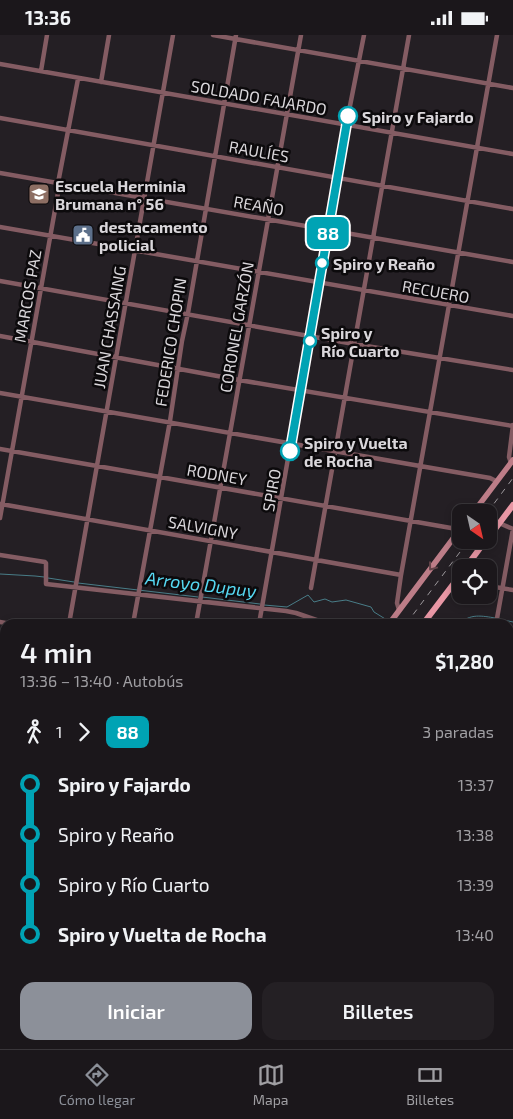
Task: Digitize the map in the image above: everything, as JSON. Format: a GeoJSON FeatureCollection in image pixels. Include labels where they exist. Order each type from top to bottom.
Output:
{"type":"FeatureCollection","features":[{"type":"Feature","properties":{"kind":"main road"},"geometry":{"type":"LineString","coordinates":[[479,504],[512,461]]}},
{"type":"Feature","properties":{"kind":"main road"},"geometry":{"type":"LineString","coordinates":[[499,523],[513,505]]}},
{"type":"Feature","properties":{"kind":"main road"},"geometry":{"type":"LineString","coordinates":[[393,619],[452,540]]}},
{"type":"Feature","properties":{"kind":"main road"},"geometry":{"type":"LineString","coordinates":[[427,619],[452,587]]}},
{"type":"Feature","properties":{"kind":"street"},"geometry":{"type":"LineString","coordinates":[[41,71],[47,35]]}},
{"type":"Feature","properties":{"kind":"street"},"geometry":{"type":"LineString","coordinates":[[101,82],[110,35]]}},
{"type":"Feature","properties":{"kind":"street","name":"JUAN CHASSAING"},"geometry":{"type":"LineString","coordinates":[[70,619],[173,35]]}},
{"type":"Feature","properties":{"kind":"street"},"geometry":{"type":"LineString","coordinates":[[213,35],[236,37],[298,50],[449,75],[513,88]]}},
{"type":"Feature","properties":{"kind":"street","name":"CORONEL GARZÓN"},"geometry":{"type":"LineString","coordinates":[[197,619],[301,35]]}},
{"type":"Feature","properties":{"kind":"street","name":"SPIRO"},"geometry":{"type":"LineString","coordinates":[[260,619],[364,35]]}},
{"type":"Feature","properties":{"kind":"street"},"geometry":{"type":"LineString","coordinates":[[311,588],[409,35]]}},
{"type":"Feature","properties":{"kind":"street"},"geometry":{"type":"LineString","coordinates":[[399,610],[397,603],[410,521],[496,35]]}},
{"type":"Feature","properties":{"kind":"street","name":"FEDERICO CHOPIN"},"geometry":{"type":"LineString","coordinates":[[133,619],[170,421],[236,37]]}},
{"type":"Feature","properties":{"kind":"street","name":"SOLDADO FAJARDO"},"geometry":{"type":"LineString","coordinates":[[0,64],[513,154]]}},
{"type":"Feature","properties":{"kind":"street","name":"MARCOS PAZ"},"geometry":{"type":"LineString","coordinates":[[0,519],[1,504],[13,451],[58,193],[58,183],[78,79]]}},
{"type":"Feature","properties":{"kind":"street","name":"RAULÍES"},"geometry":{"type":"LineString","coordinates":[[0,118],[513,209]]}},
{"type":"Feature","properties":{"kind":"street","name":"REAÑO"},"geometry":{"type":"LineString","coordinates":[[0,173],[513,263]]}},
{"type":"Feature","properties":{"kind":"street","name":"RECUERO"},"geometry":{"type":"LineString","coordinates":[[0,227],[513,316]]}},
{"type":"Feature","properties":{"kind":"street"},"geometry":{"type":"LineString","coordinates":[[0,281],[354,344],[513,370]]}},
{"type":"Feature","properties":{"kind":"street"},"geometry":{"type":"LineString","coordinates":[[0,336],[239,380],[513,426],[509,457],[512,461]]}},
{"type":"Feature","properties":{"kind":"street"},"geometry":{"type":"LineString","coordinates":[[0,393],[170,421],[496,481]]}},
{"type":"Feature","properties":{"kind":"street","name":"RODNEY"},"geometry":{"type":"LineString","coordinates":[[0,449],[452,528]]}},
{"type":"Feature","properties":{"kind":"street","name":"SALVIGNY"},"geometry":{"type":"LineString","coordinates":[[1,504],[401,575]]}},
{"type":"Feature","properties":{"kind":"street"},"geometry":{"type":"LineString","coordinates":[[497,619],[513,529],[499,523]]}},
{"type":"Feature","properties":{"kind":"street"},"geometry":{"type":"LineString","coordinates":[[0,555],[45,562],[46,584],[262,607],[296,613],[313,619]]}},
{"type":"Feature","properties":{"kind":"street"},"geometry":{"type":"LineString","coordinates":[[497,588],[513,590]]}},
{"type":"Feature","properties":{"kind":"waterway","name":"Arroyo Dupuy"},"geometry":{"type":"LineString","coordinates":[[0,574],[44,577]]}},
{"type":"Feature","properties":{"kind":"waterway","name":"Arroyo Dupuy"},"geometry":{"type":"LineString","coordinates":[[48,578],[74,582]]}},
{"type":"Feature","properties":{"kind":"waterway","name":"Arroyo Dupuy"},"geometry":{"type":"LineString","coordinates":[[78,583],[198,597]]}},
{"type":"Feature","properties":{"kind":"waterway","name":"Arroyo Dupuy"},"geometry":{"type":"LineString","coordinates":[[264,605],[287,607],[308,595],[314,602],[325,599],[332,602],[346,600],[371,607],[374,612],[385,619]]}},
{"type":"Feature","properties":{"kind":"waterway","name":"Arroyo Dupuy"},"geometry":{"type":"LineString","coordinates":[[202,597],[260,604]]}},
{"type":"Feature","properties":{"kind":"waterway"},"geometry":{"type":"LineString","coordinates":[[467,619],[481,616],[495,618]]}},
{"type":"Feature","properties":{"kind":"railway"},"geometry":{"type":"LineString","coordinates":[[494,504],[513,478]]}},
{"type":"Feature","properties":{"kind":"railway"},"geometry":{"type":"LineString","coordinates":[[410,619],[462,549]]}},
{"type":"Feature","properties":{"kind":"bus line","name":"88"},"geometry":{"type":"LineString","coordinates":[[290,451],[322,263],[339,178],[348,116]]}},
{"type":"Feature","properties":{"kind":"place","name":"Spiro y Fajardo"},"geometry":{"type":"Point","coordinates":[348,116]}},
{"type":"Feature","properties":{"kind":"place","name":"Escuela Herminia Brumana n° 56"},"geometry":{"type":"Point","coordinates":[39,194]}},
{"type":"Feature","properties":{"kind":"place","name":"destacamento policial"},"geometry":{"type":"Point","coordinates":[83,235]}},
{"type":"Feature","properties":{"kind":"place","name":"Spiro y Reaño"},"geometry":{"type":"Point","coordinates":[322,263]}},
{"type":"Feature","properties":{"kind":"place","name":"Spiro y Río Cuarto"},"geometry":{"type":"Point","coordinates":[310,341]}},
{"type":"Feature","properties":{"kind":"place","name":"Spiro y Vuelta de Rocha"},"geometry":{"type":"Point","coordinates":[290,451]}}]}
